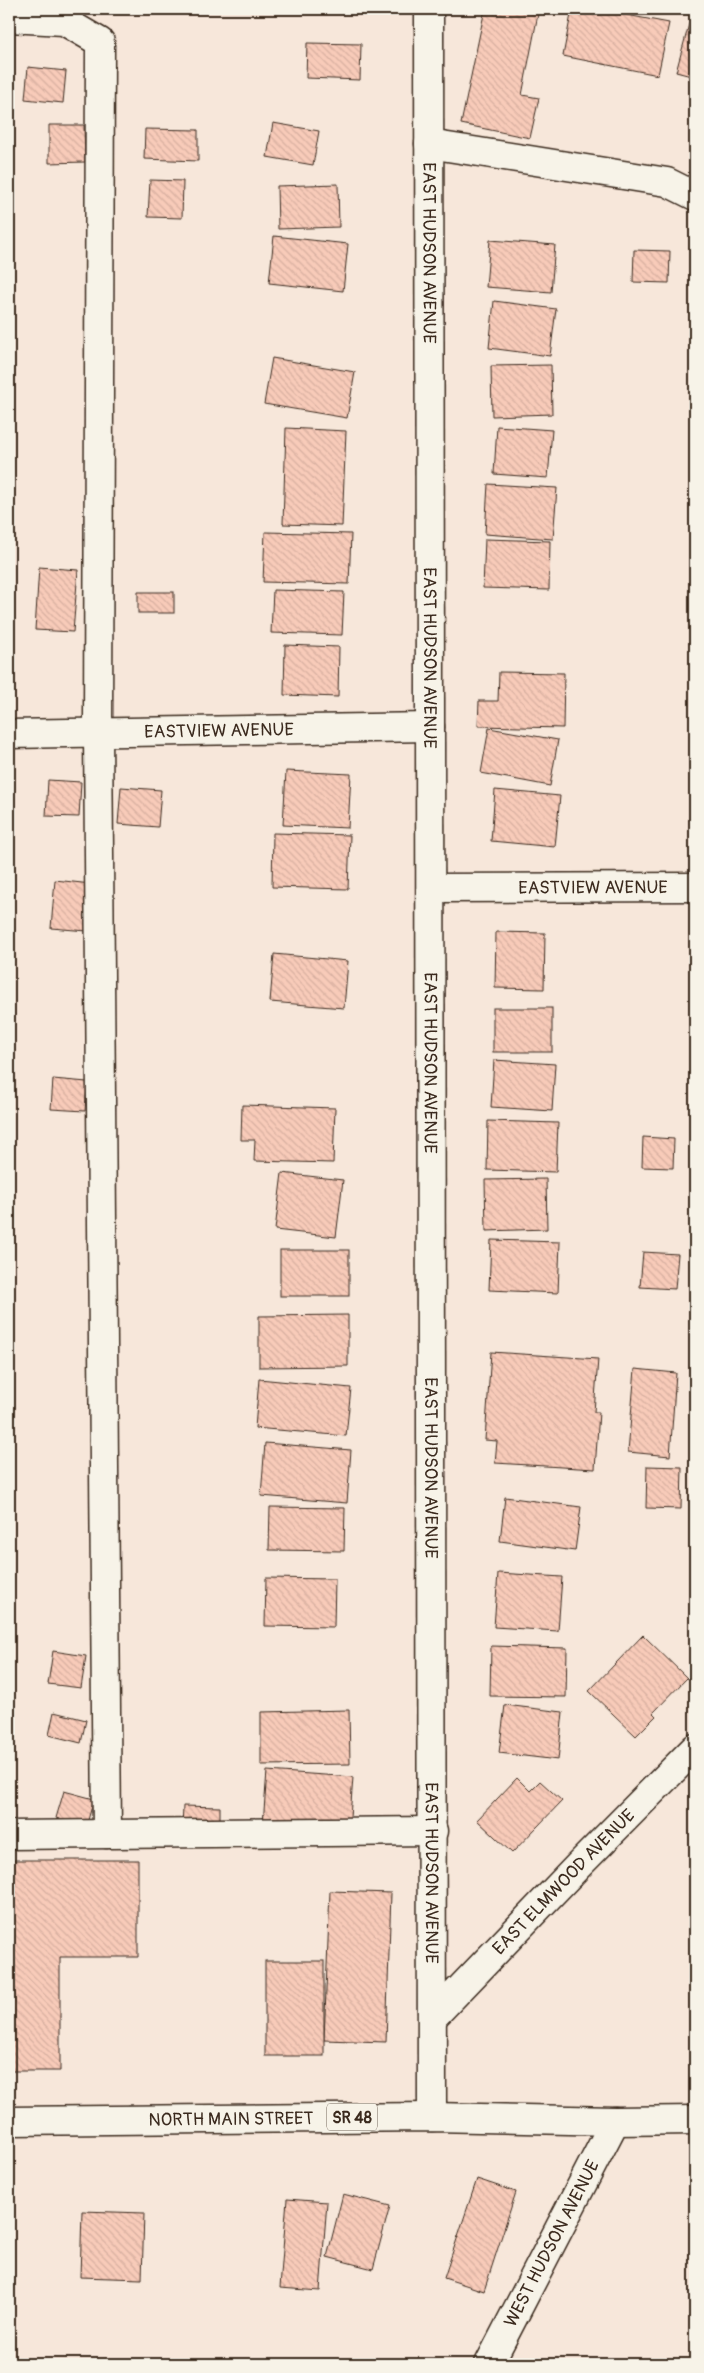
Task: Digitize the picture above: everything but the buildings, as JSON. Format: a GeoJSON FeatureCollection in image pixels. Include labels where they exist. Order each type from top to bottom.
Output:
{"type":"FeatureCollection","features":[{"type":"Feature","properties":{"kind":"street","name":"EAST HUDSON AVENUE"},"geometry":{"type":"LineString","coordinates":[[429,9],[432,2117]]}},
{"type":"Feature","properties":{"kind":"street"},"geometry":{"type":"LineString","coordinates":[[9,18],[64,21],[100,42],[98,732],[107,1834]]}},
{"type":"Feature","properties":{"kind":"street"},"geometry":{"type":"LineString","coordinates":[[429,144],[667,182],[695,196]]}},
{"type":"Feature","properties":{"kind":"street","name":"EASTVIEW AVENUE"},"geometry":{"type":"LineString","coordinates":[[9,734],[430,727]]}},
{"type":"Feature","properties":{"kind":"street","name":"EASTVIEW AVENUE"},"geometry":{"type":"LineString","coordinates":[[431,888],[695,887]]}},
{"type":"Feature","properties":{"kind":"street","name":"EAST ELMWOOD AVENUE"},"geometry":{"type":"LineString","coordinates":[[433,2017],[578,1865],[695,1748]]}},
{"type":"Feature","properties":{"kind":"street"},"geometry":{"type":"LineString","coordinates":[[9,1835],[433,1831]]}},
{"type":"Feature","properties":{"kind":"street","name":"NORTH MAIN STREET"},"geometry":{"type":"LineString","coordinates":[[9,2121],[432,2117],[615,2121],[695,2120]]}},
{"type":"Feature","properties":{"kind":"street","name":"WEST HUDSON AVENUE"},"geometry":{"type":"LineString","coordinates":[[489,2364],[615,2121]]}}]}
